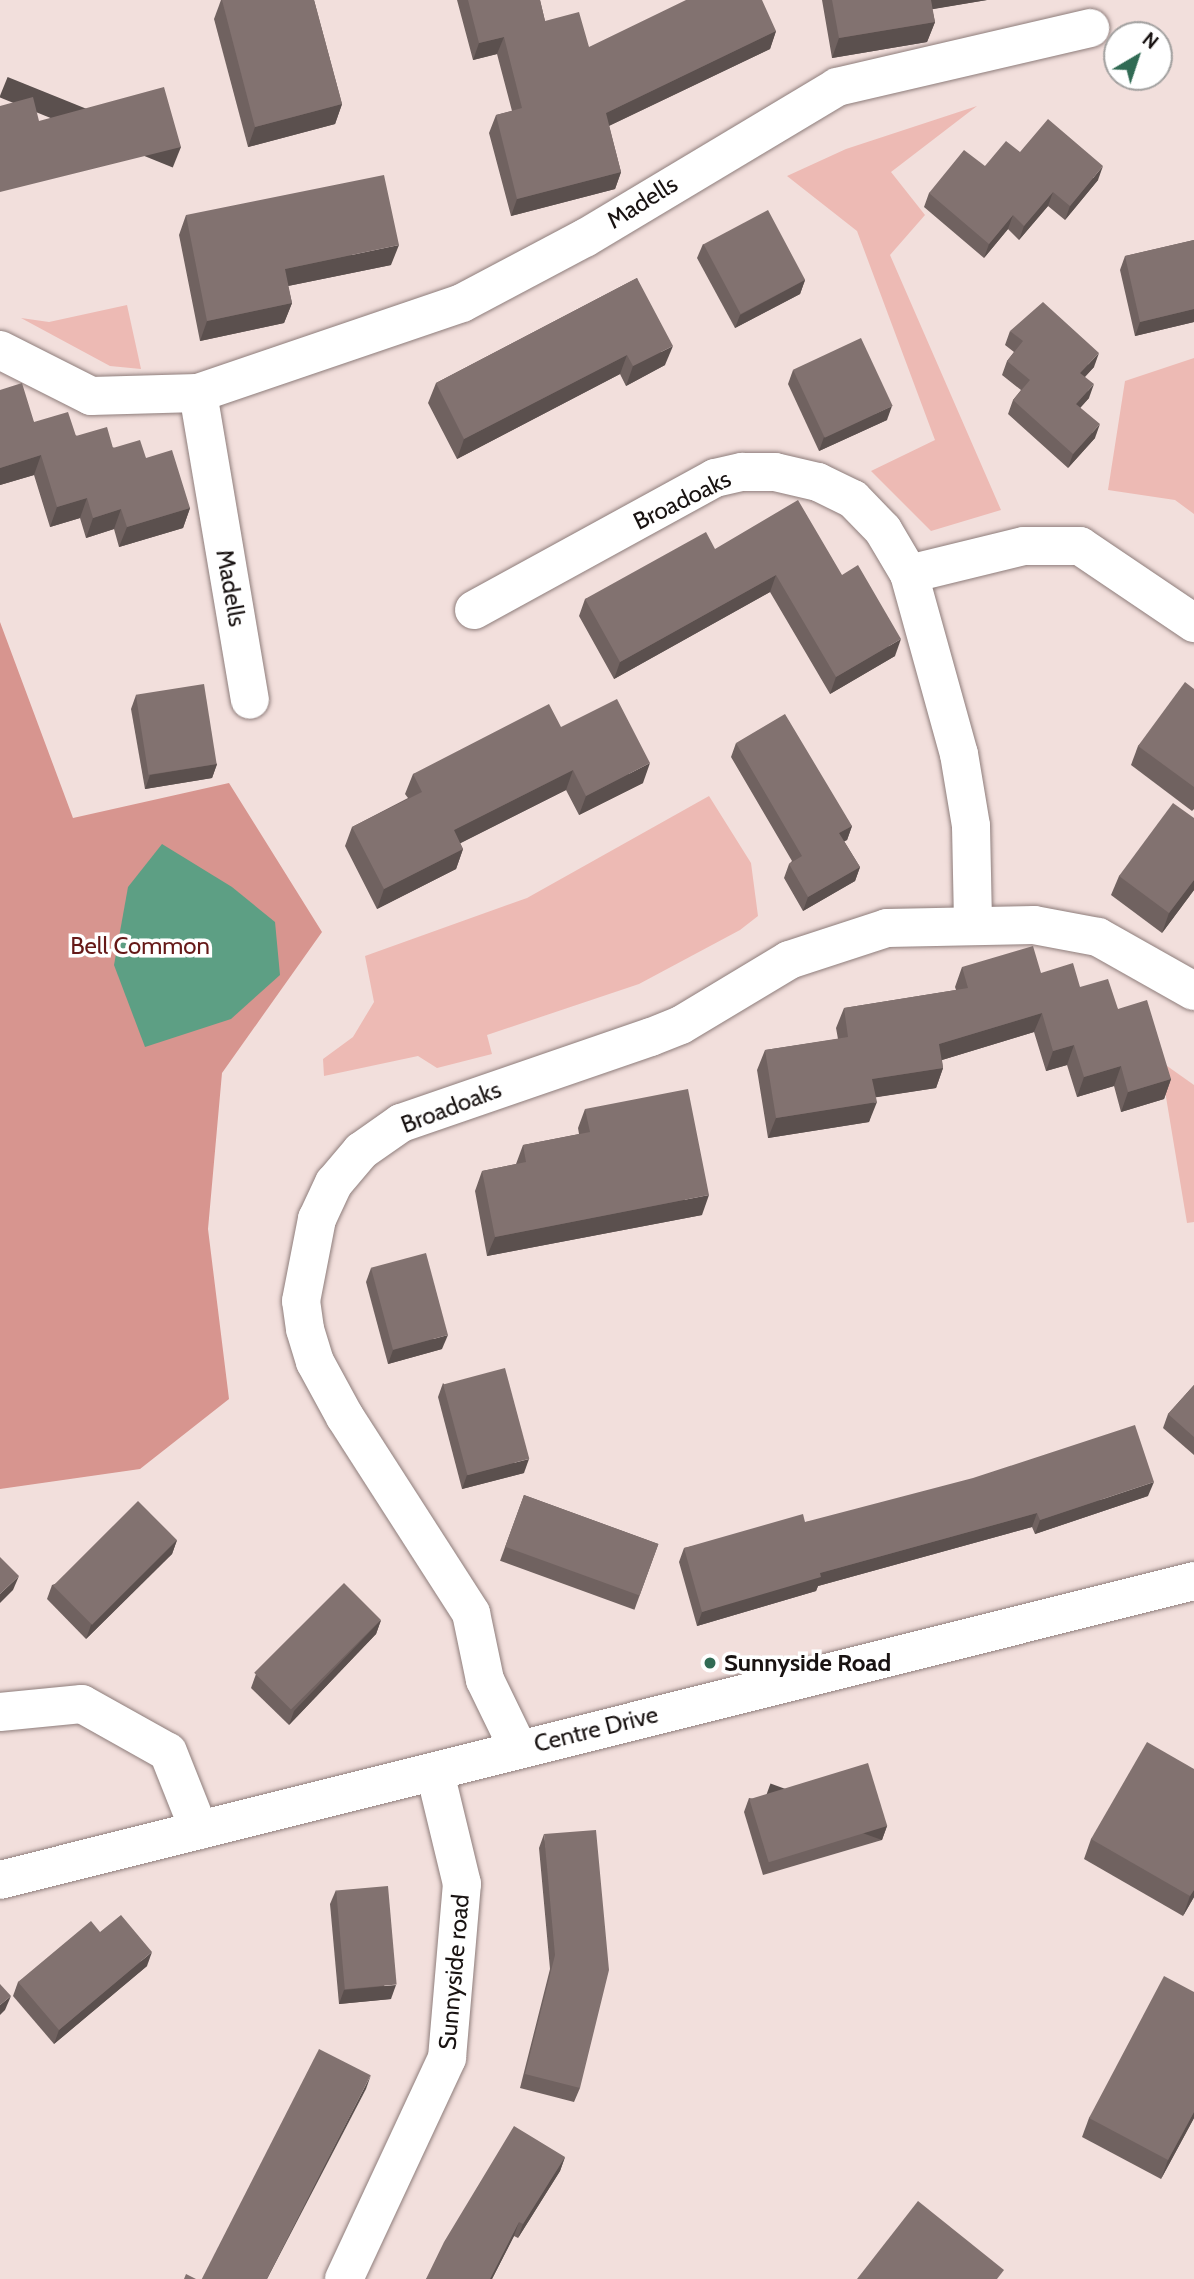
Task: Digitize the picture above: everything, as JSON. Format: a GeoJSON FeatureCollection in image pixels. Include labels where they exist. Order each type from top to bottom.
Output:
{"type":"FeatureCollection","features":[{"type":"Feature","properties":{"kind":"street","name":"Madells"},"geometry":{"type":"LineString","coordinates":[[0,350],[91,396],[198,393],[462,303],[585,237],[837,87],[1090,28]]}},
{"type":"Feature","properties":{"kind":"street","name":"Madells"},"geometry":{"type":"LineString","coordinates":[[198,393],[250,700]]}},
{"type":"Feature","properties":{"kind":"street","name":"Broadoaks"},"geometry":{"type":"LineString","coordinates":[[474,610],[715,478],[742,472],[775,472],[818,482],[853,499],[883,530],[908,574],[959,754],[971,826],[972,925]]}},
{"type":"Feature","properties":{"kind":"street"},"geometry":{"type":"LineString","coordinates":[[908,574],[1024,546],[1080,546],[1194,623]]}},
{"type":"Feature","properties":{"kind":"street","name":"Broadoaks"},"geometry":{"type":"LineString","coordinates":[[518,1748],[485,1681],[471,1613],[315,1362],[301,1300],[304,1274],[317,1219],[334,1183],[360,1152],[401,1123],[671,1029],[789,960],[887,928],[1034,925],[1098,937],[1194,992]]}},
{"type":"Feature","properties":{"kind":"street","name":"Centre Drive"},"geometry":{"type":"LineString","coordinates":[[0,1880],[435,1772],[518,1748],[1194,1581]]}},
{"type":"Feature","properties":{"kind":"street"},"geometry":{"type":"LineString","coordinates":[[0,1712],[82,1704],[168,1752],[199,1830]]}},
{"type":"Feature","properties":{"kind":"street","name":"Sunnyside road"},"geometry":{"type":"LineString","coordinates":[[344,2279],[447,2059],[462,1884],[435,1772]]}},
{"type":"Feature","properties":{"kind":"shaded area"},"geometry":{"type":"Polygon","coordinates":[[[977,106],[891,172],[925,215],[890,255],[1001,510],[931,531],[871,471],[935,440],[857,231],[787,176],[846,149],[977,106]]]}},
{"type":"Feature","properties":{"kind":"shaded area"},"geometry":{"type":"Polygon","coordinates":[[[127,305],[141,369],[110,366],[21,318],[49,322],[127,305]]]}},
{"type":"Feature","properties":{"kind":"shaded area"},"geometry":{"type":"Polygon","coordinates":[[[1194,358],[1194,514],[1175,500],[1108,490],[1125,381],[1194,358]]]}},
{"type":"Feature","properties":{"kind":"shaded area"},"geometry":{"type":"Polygon","coordinates":[[[709,796],[751,863],[758,916],[740,930],[639,984],[487,1035],[492,1054],[437,1068],[418,1056],[324,1076],[323,1059],[353,1037],[374,1002],[365,956],[527,898],[709,796]]]}},
{"type":"Feature","properties":{"kind":"shaded area"},"geometry":{"type":"Polygon","coordinates":[[[162,844],[232,887],[275,922],[280,975],[231,1019],[145,1047],[114,965],[128,887],[162,844]]]}},
{"type":"Feature","properties":{"kind":"shaded area"},"geometry":{"type":"Polygon","coordinates":[[[1160,1061],[1194,1085],[1194,1222],[1187,1223],[1160,1061]]]}},
{"type":"Feature","properties":{"kind":"green space","name":"Bell Common"},"geometry":{"type":"Polygon","coordinates":[[[0,622],[73,818],[229,783],[322,932],[222,1073],[208,1229],[229,1399],[140,1469],[0,1489],[0,622]]]}},
{"type":"Feature","properties":{"kind":"building"},"geometry":{"type":"Polygon","coordinates":[[[222,0],[314,0],[342,104],[255,127],[222,0]]]}},
{"type":"Feature","properties":{"kind":"building"},"geometry":{"type":"Polygon","coordinates":[[[468,0],[540,0],[545,21],[579,12],[589,47],[686,0],[762,0],[776,31],[606,113],[621,172],[517,199],[496,115],[522,108],[504,37],[479,43],[468,0]]]}},
{"type":"Feature","properties":{"kind":"building"},"geometry":{"type":"Polygon","coordinates":[[[832,0],[931,0],[935,22],[839,38],[832,0]]]}},
{"type":"Feature","properties":{"kind":"building"},"geometry":{"type":"Polygon","coordinates":[[[164,87],[181,147],[0,192],[0,106],[33,97],[39,121],[164,87]]]}},
{"type":"Feature","properties":{"kind":"building"},"geometry":{"type":"Polygon","coordinates":[[[1048,119],[1103,166],[1070,206],[1053,192],[1024,226],[1013,215],[989,244],[929,193],[964,150],[985,166],[1006,141],[1020,152],[1048,119]]]}},
{"type":"Feature","properties":{"kind":"building"},"geometry":{"type":"Polygon","coordinates":[[[384,175],[399,245],[285,269],[292,303],[207,321],[186,215],[384,175]]]}},
{"type":"Feature","properties":{"kind":"building"},"geometry":{"type":"Polygon","coordinates":[[[768,210],[805,280],[741,314],[704,244],[768,210]]]}},
{"type":"Feature","properties":{"kind":"building"},"geometry":{"type":"Polygon","coordinates":[[[1194,240],[1194,309],[1140,322],[1125,256],[1194,240]]]}},
{"type":"Feature","properties":{"kind":"building"},"geometry":{"type":"Polygon","coordinates":[[[637,278],[673,346],[633,366],[627,355],[464,439],[436,383],[637,278]]]}},
{"type":"Feature","properties":{"kind":"building"},"geometry":{"type":"Polygon","coordinates":[[[1043,302],[1099,353],[1080,373],[1094,384],[1076,404],[1100,424],[1073,454],[1013,400],[1030,380],[1007,361],[1023,341],[1010,331],[1043,302]]]}},
{"type":"Feature","properties":{"kind":"building"},"geometry":{"type":"Polygon","coordinates":[[[861,338],[893,406],[825,438],[793,370],[861,338]]]}},
{"type":"Feature","properties":{"kind":"building"},"geometry":{"type":"Polygon","coordinates":[[[22,383],[34,422],[68,412],[76,436],[107,427],[113,448],[140,440],[146,458],[172,450],[190,508],[127,527],[121,509],[93,518],[87,498],[57,507],[41,455],[0,468],[0,390],[22,383]]]}},
{"type":"Feature","properties":{"kind":"building"},"geometry":{"type":"Polygon","coordinates":[[[798,500],[842,575],[858,565],[901,639],[836,677],[776,575],[620,662],[585,599],[706,532],[715,549],[798,500]]]}},
{"type":"Feature","properties":{"kind":"building"},"geometry":{"type":"Polygon","coordinates":[[[1185,682],[1194,689],[1194,787],[1138,746],[1185,682]]]}},
{"type":"Feature","properties":{"kind":"building"},"geometry":{"type":"Polygon","coordinates":[[[204,684],[217,764],[149,775],[136,695],[204,684]]]}},
{"type":"Feature","properties":{"kind":"building"},"geometry":{"type":"Polygon","coordinates":[[[617,699],[650,763],[586,796],[573,770],[454,830],[463,849],[384,889],[352,827],[422,792],[413,774],[549,704],[561,727],[617,699]]]}},
{"type":"Feature","properties":{"kind":"building"},"geometry":{"type":"Polygon","coordinates":[[[785,714],[852,826],[839,833],[860,867],[808,897],[789,864],[802,856],[736,743],[785,714]]]}},
{"type":"Feature","properties":{"kind":"building"},"geometry":{"type":"Polygon","coordinates":[[[1173,803],[1194,818],[1194,880],[1169,913],[1119,876],[1173,803]]]}},
{"type":"Feature","properties":{"kind":"building"},"geometry":{"type":"Polygon","coordinates":[[[1033,946],[1041,973],[1073,963],[1080,987],[1108,979],[1118,1009],[1147,1000],[1171,1079],[1128,1092],[1121,1066],[1084,1077],[1074,1045],[1053,1051],[1042,1013],[939,1044],[943,1068],[872,1079],[877,1102],[776,1118],[765,1050],[848,1037],[844,1008],[968,988],[962,967],[1033,946]]]}},
{"type":"Feature","properties":{"kind":"building"},"geometry":{"type":"Polygon","coordinates":[[[688,1089],[709,1195],[495,1237],[482,1171],[526,1162],[523,1145],[590,1132],[585,1109],[688,1089]]]}},
{"type":"Feature","properties":{"kind":"building"},"geometry":{"type":"Polygon","coordinates":[[[426,1253],[448,1335],[393,1350],[371,1268],[426,1253]]]}},
{"type":"Feature","properties":{"kind":"building"},"geometry":{"type":"Polygon","coordinates":[[[505,1368],[529,1459],[468,1475],[443,1385],[505,1368]]]}},
{"type":"Feature","properties":{"kind":"building"},"geometry":{"type":"Polygon","coordinates":[[[1194,1385],[1194,1437],[1168,1414],[1194,1385]]]}},
{"type":"Feature","properties":{"kind":"building"},"geometry":{"type":"Polygon","coordinates":[[[1135,1425],[1154,1482],[1040,1520],[1037,1513],[820,1573],[821,1577],[702,1612],[684,1548],[803,1514],[805,1522],[973,1478],[1135,1425]]]}},
{"type":"Feature","properties":{"kind":"building"},"geometry":{"type":"Polygon","coordinates":[[[524,1495],[658,1544],[640,1596],[505,1547],[524,1495]]]}},
{"type":"Feature","properties":{"kind":"building"},"geometry":{"type":"Polygon","coordinates":[[[138,1501],[177,1540],[92,1625],[53,1586],[138,1501]]]}},
{"type":"Feature","properties":{"kind":"building"},"geometry":{"type":"Polygon","coordinates":[[[0,1557],[19,1576],[0,1594],[0,1557]]]}},
{"type":"Feature","properties":{"kind":"building"},"geometry":{"type":"Polygon","coordinates":[[[344,1583],[381,1620],[291,1710],[254,1673],[344,1583]]]}},
{"type":"Feature","properties":{"kind":"building"},"geometry":{"type":"Polygon","coordinates":[[[1147,1742],[1194,1769],[1194,1890],[1190,1896],[1091,1839],[1147,1742]]]}},
{"type":"Feature","properties":{"kind":"building"},"geometry":{"type":"Polygon","coordinates":[[[868,1763],[887,1826],[769,1862],[749,1799],[868,1763]]]}},
{"type":"Feature","properties":{"kind":"building"},"geometry":{"type":"Polygon","coordinates":[[[596,1830],[609,1970],[580,2088],[525,2074],[555,1955],[544,1834],[596,1830]]]}},
{"type":"Feature","properties":{"kind":"building"},"geometry":{"type":"Polygon","coordinates":[[[388,1886],[397,1985],[345,1989],[336,1891],[388,1886]]]}},
{"type":"Feature","properties":{"kind":"building"},"geometry":{"type":"Polygon","coordinates":[[[121,1915],[152,1952],[59,2030],[18,1982],[91,1921],[100,1932],[121,1915]]]}},
{"type":"Feature","properties":{"kind":"building"},"geometry":{"type":"Polygon","coordinates":[[[1164,1976],[1194,1992],[1194,2112],[1168,2160],[1089,2118],[1164,1976]]]}},
{"type":"Feature","properties":{"kind":"building"},"geometry":{"type":"Polygon","coordinates":[[[0,1984],[11,1996],[0,2005],[0,1984]]]}},
{"type":"Feature","properties":{"kind":"building"},"geometry":{"type":"Polygon","coordinates":[[[319,2049],[371,2075],[267,2279],[202,2279],[319,2049]]]}},
{"type":"Feature","properties":{"kind":"building"},"geometry":{"type":"Polygon","coordinates":[[[514,2126],[565,2157],[523,2224],[519,2222],[490,2279],[426,2279],[444,2242],[514,2126]]]}},
{"type":"Feature","properties":{"kind":"building"},"geometry":{"type":"Polygon","coordinates":[[[918,2201],[1004,2270],[997,2279],[857,2279],[918,2201]]]}},
{"type":"Feature","properties":{"kind":"place","name":"Sunnyside Road"},"geometry":{"type":"Point","coordinates":[710,1663]}}]}
